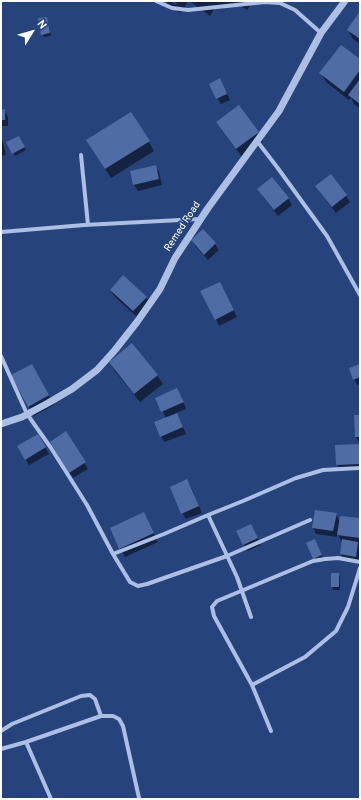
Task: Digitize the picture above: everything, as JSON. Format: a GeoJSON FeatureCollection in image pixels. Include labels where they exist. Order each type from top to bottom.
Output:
{"type":"FeatureCollection","features":[{"type":"Feature","properties":{"kind":"street"},"geometry":{"type":"LineString","coordinates":[[156,1],[172,8],[188,10],[265,2],[280,3],[295,10],[321,33]]}},
{"type":"Feature","properties":{"kind":"street","name":"Remed Road"},"geometry":{"type":"LineString","coordinates":[[1,424],[27,414],[72,389],[98,370],[115,350],[160,289],[175,258],[200,219],[279,111],[321,33],[344,1]]}},
{"type":"Feature","properties":{"kind":"street"},"geometry":{"type":"LineString","coordinates":[[257,141],[327,236],[360,295]]}},
{"type":"Feature","properties":{"kind":"street"},"geometry":{"type":"LineString","coordinates":[[81,155],[88,225]]}},
{"type":"Feature","properties":{"kind":"street"},"geometry":{"type":"LineString","coordinates":[[1,232],[88,225],[200,219]]}},
{"type":"Feature","properties":{"kind":"street"},"geometry":{"type":"LineString","coordinates":[[1,356],[27,414],[87,504],[113,554],[130,582],[138,586],[147,584],[227,556],[310,520]]}},
{"type":"Feature","properties":{"kind":"street"},"geometry":{"type":"LineString","coordinates":[[113,554],[243,502],[296,478],[323,470],[360,468]]}},
{"type":"Feature","properties":{"kind":"street"},"geometry":{"type":"LineString","coordinates":[[208,515],[237,577],[251,617]]}},
{"type":"Feature","properties":{"kind":"street"},"geometry":{"type":"LineString","coordinates":[[271,731],[252,685],[214,616],[212,607],[217,601],[313,561],[338,558],[360,562]]}},
{"type":"Feature","properties":{"kind":"street"},"geometry":{"type":"LineString","coordinates":[[252,685],[305,658],[336,630],[348,607],[360,568]]}},
{"type":"Feature","properties":{"kind":"street"},"geometry":{"type":"LineString","coordinates":[[1,731],[12,724],[81,696],[90,695],[95,698],[101,716]]}},
{"type":"Feature","properties":{"kind":"street"},"geometry":{"type":"LineString","coordinates":[[1,749],[101,716],[114,716],[119,719],[123,726],[139,798]]}},
{"type":"Feature","properties":{"kind":"street"},"geometry":{"type":"LineString","coordinates":[[26,742],[51,799]]}},
{"type":"Feature","properties":{"kind":"building"},"geometry":{"type":"Polygon","coordinates":[[[360,11],[360,39],[347,30],[360,11]]]}},
{"type":"Feature","properties":{"kind":"building"},"geometry":{"type":"Polygon","coordinates":[[[47,17],[50,33],[41,35],[38,18],[47,17]]]}},
{"type":"Feature","properties":{"kind":"building"},"geometry":{"type":"Polygon","coordinates":[[[341,45],[360,59],[360,70],[344,92],[319,73],[341,45]]]}},
{"type":"Feature","properties":{"kind":"building"},"geometry":{"type":"Polygon","coordinates":[[[220,78],[227,94],[216,99],[209,84],[220,78]]]}},
{"type":"Feature","properties":{"kind":"building"},"geometry":{"type":"Polygon","coordinates":[[[360,79],[360,104],[348,95],[360,79]]]}},
{"type":"Feature","properties":{"kind":"building"},"geometry":{"type":"Polygon","coordinates":[[[239,105],[259,132],[236,149],[216,122],[239,105]]]}},
{"type":"Feature","properties":{"kind":"building"},"geometry":{"type":"Polygon","coordinates":[[[5,109],[5,120],[1,120],[1,110],[5,109]]]}},
{"type":"Feature","properties":{"kind":"building"},"geometry":{"type":"Polygon","coordinates":[[[131,112],[150,141],[105,169],[86,140],[131,112]]]}},
{"type":"Feature","properties":{"kind":"building"},"geometry":{"type":"Polygon","coordinates":[[[19,136],[25,147],[12,154],[6,142],[19,136]]]}},
{"type":"Feature","properties":{"kind":"building"},"geometry":{"type":"Polygon","coordinates":[[[156,165],[159,179],[133,185],[130,171],[156,165]]]}},
{"type":"Feature","properties":{"kind":"building"},"geometry":{"type":"Polygon","coordinates":[[[331,174],[347,195],[332,207],[315,186],[331,174]]]}},
{"type":"Feature","properties":{"kind":"building"},"geometry":{"type":"Polygon","coordinates":[[[272,177],[289,198],[274,210],[257,189],[272,177]]]}},
{"type":"Feature","properties":{"kind":"building"},"geometry":{"type":"Polygon","coordinates":[[[203,229],[216,243],[204,255],[191,240],[203,229]]]}},
{"type":"Feature","properties":{"kind":"building"},"geometry":{"type":"Polygon","coordinates":[[[123,275],[147,297],[133,311],[110,290],[123,275]]]}},
{"type":"Feature","properties":{"kind":"building"},"geometry":{"type":"Polygon","coordinates":[[[220,282],[234,310],[215,320],[200,291],[220,282]]]}},
{"type":"Feature","properties":{"kind":"building"},"geometry":{"type":"Polygon","coordinates":[[[132,343],[158,375],[134,394],[109,362],[132,343]]]}},
{"type":"Feature","properties":{"kind":"building"},"geometry":{"type":"Polygon","coordinates":[[[32,364],[49,395],[28,407],[11,375],[32,364]]]}},
{"type":"Feature","properties":{"kind":"building"},"geometry":{"type":"Polygon","coordinates":[[[360,364],[360,377],[353,380],[349,368],[360,364]]]}},
{"type":"Feature","properties":{"kind":"building"},"geometry":{"type":"Polygon","coordinates":[[[177,388],[184,402],[161,412],[155,398],[177,388]]]}},
{"type":"Feature","properties":{"kind":"building"},"geometry":{"type":"Polygon","coordinates":[[[177,413],[183,427],[160,437],[154,422],[177,413]]]}},
{"type":"Feature","properties":{"kind":"building"},"geometry":{"type":"Polygon","coordinates":[[[354,415],[360,415],[360,437],[355,437],[354,415]]]}},
{"type":"Feature","properties":{"kind":"building"},"geometry":{"type":"Polygon","coordinates":[[[66,431],[86,462],[69,473],[50,442],[66,431]]]}},
{"type":"Feature","properties":{"kind":"building"},"geometry":{"type":"Polygon","coordinates":[[[38,434],[46,447],[25,460],[17,446],[38,434]]]}},
{"type":"Feature","properties":{"kind":"building"},"geometry":{"type":"Polygon","coordinates":[[[360,444],[360,464],[336,465],[335,445],[360,444]]]}},
{"type":"Feature","properties":{"kind":"building"},"geometry":{"type":"Polygon","coordinates":[[[187,479],[199,506],[181,514],[170,487],[187,479]]]}},
{"type":"Feature","properties":{"kind":"building"},"geometry":{"type":"Polygon","coordinates":[[[315,510],[337,513],[333,531],[312,528],[315,510]]]}},
{"type":"Feature","properties":{"kind":"building"},"geometry":{"type":"Polygon","coordinates":[[[144,512],[154,533],[119,549],[110,528],[144,512]]]}},
{"type":"Feature","properties":{"kind":"building"},"geometry":{"type":"Polygon","coordinates":[[[340,516],[360,518],[360,538],[337,535],[340,516]]]}},
{"type":"Feature","properties":{"kind":"building"},"geometry":{"type":"Polygon","coordinates":[[[251,524],[258,538],[243,545],[236,531],[251,524]]]}},
{"type":"Feature","properties":{"kind":"building"},"geometry":{"type":"Polygon","coordinates":[[[315,539],[322,555],[313,559],[306,543],[315,539]]]}},
{"type":"Feature","properties":{"kind":"building"},"geometry":{"type":"Polygon","coordinates":[[[342,539],[358,542],[356,557],[340,554],[342,539]]]}},
{"type":"Feature","properties":{"kind":"building"},"geometry":{"type":"Polygon","coordinates":[[[331,573],[339,573],[339,587],[331,587],[331,573]]]}}]}
